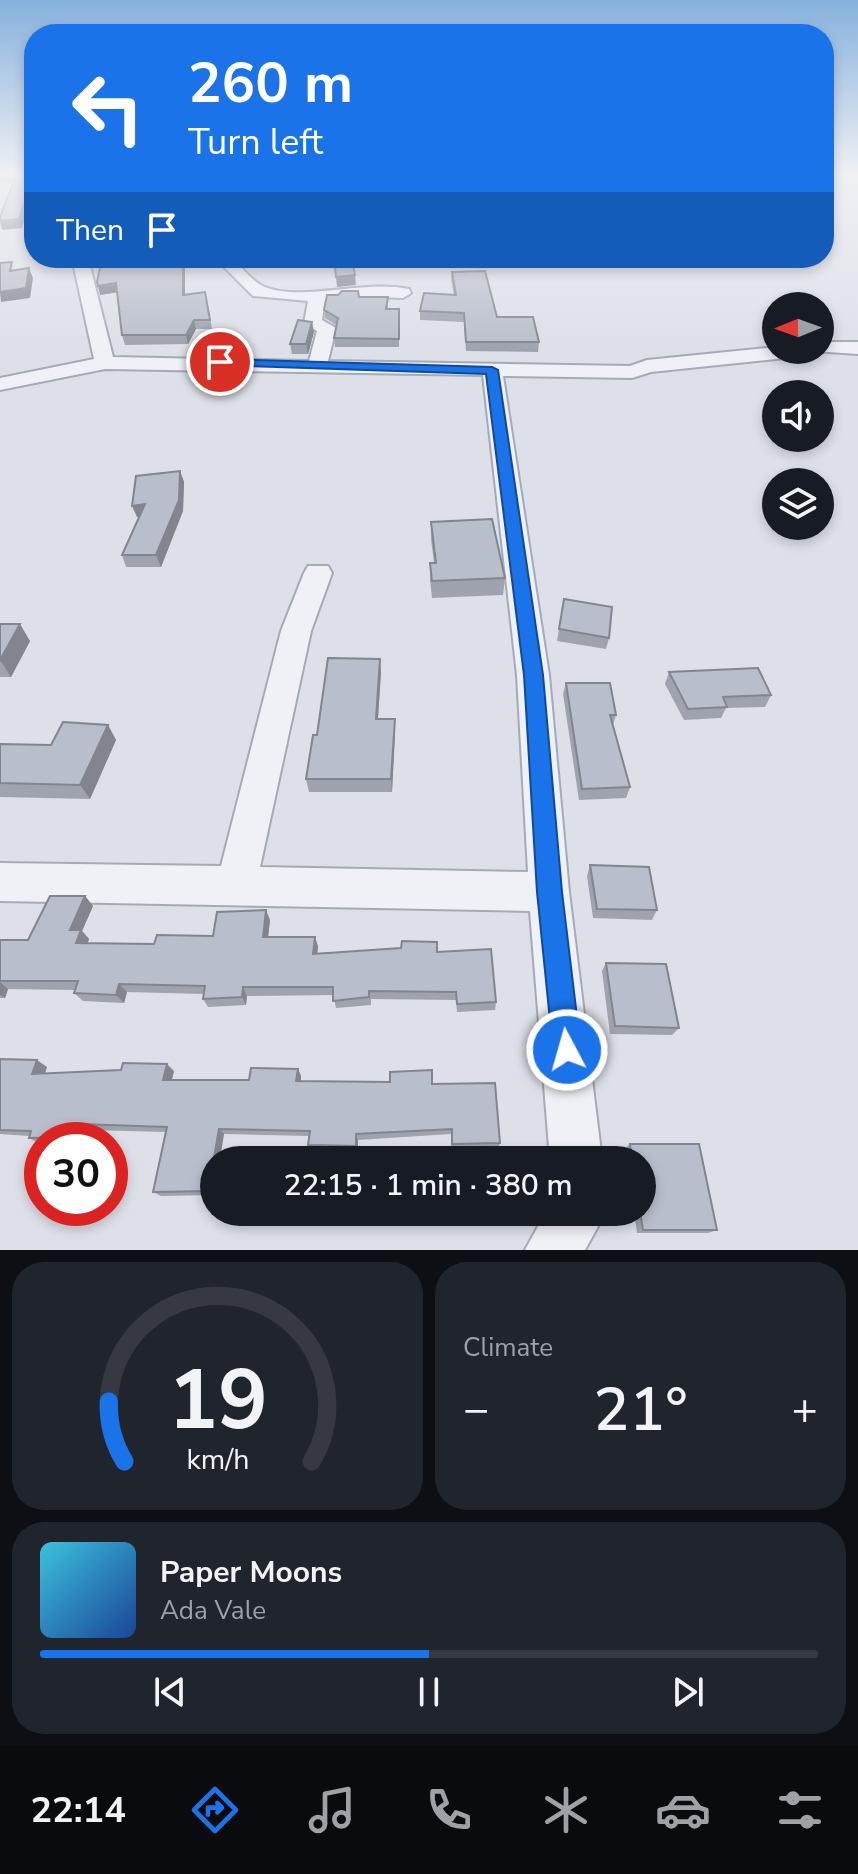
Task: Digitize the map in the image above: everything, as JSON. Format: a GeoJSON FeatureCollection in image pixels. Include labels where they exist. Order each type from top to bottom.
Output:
{"type":"FeatureCollection","features":[{"type":"Feature","properties":{"kind":"street"},"geometry":{"type":"LineString","coordinates":[[82,268],[105,363]]}},
{"type":"Feature","properties":{"kind":"street"},"geometry":{"type":"LineString","coordinates":[[234,268],[259,292],[319,297],[342,291],[403,293]]}},
{"type":"Feature","properties":{"kind":"street"},"geometry":{"type":"LineString","coordinates":[[317,367],[327,328],[313,323],[313,307],[319,297]]}},
{"type":"Feature","properties":{"kind":"street"},"geometry":{"type":"LineString","coordinates":[[834,348],[858,348]]}},
{"type":"Feature","properties":{"kind":"street"},"geometry":{"type":"LineString","coordinates":[[0,384],[105,363],[220,362],[317,367],[632,372],[647,366],[762,354]]}},
{"type":"Feature","properties":{"kind":"street"},"geometry":{"type":"LineString","coordinates":[[492,370],[533,675],[549,892],[575,1146]]}},
{"type":"Feature","properties":{"kind":"street"},"geometry":{"type":"LineString","coordinates":[[236,886],[296,631],[318,573]]}},
{"type":"Feature","properties":{"kind":"street"},"geometry":{"type":"LineString","coordinates":[[0,882],[549,892]]}},
{"type":"Feature","properties":{"kind":"street"},"geometry":{"type":"LineString","coordinates":[[552,1250],[569,1226]]}},
{"type":"Feature","properties":{"kind":"building"},"geometry":{"type":"Polygon","coordinates":[[[12,262],[10,271],[29,268],[26,288],[0,292],[0,263],[12,262]]]}},
{"type":"Feature","properties":{"kind":"building"},"geometry":{"type":"Polygon","coordinates":[[[100,268],[183,268],[183,295],[205,292],[210,320],[194,320],[186,335],[122,335],[116,283],[98,286],[100,268]]]}},
{"type":"Feature","properties":{"kind":"building"},"geometry":{"type":"Polygon","coordinates":[[[335,268],[354,268],[355,275],[336,277],[335,268]]]}},
{"type":"Feature","properties":{"kind":"building"},"geometry":{"type":"Polygon","coordinates":[[[485,271],[497,317],[533,317],[539,342],[466,342],[464,313],[420,311],[424,293],[456,295],[452,272],[485,271]]]}},
{"type":"Feature","properties":{"kind":"building"},"geometry":{"type":"Polygon","coordinates":[[[342,291],[358,291],[359,297],[388,297],[386,309],[399,309],[399,339],[334,338],[338,318],[324,310],[327,295],[338,295],[342,291]]]}},
{"type":"Feature","properties":{"kind":"building"},"geometry":{"type":"Polygon","coordinates":[[[298,320],[312,322],[306,344],[290,344],[298,320]]]}},
{"type":"Feature","properties":{"kind":"building"},"geometry":{"type":"Polygon","coordinates":[[[180,471],[179,500],[156,555],[122,555],[145,504],[132,506],[136,476],[180,471]]]}},
{"type":"Feature","properties":{"kind":"building"},"geometry":{"type":"Polygon","coordinates":[[[492,519],[505,578],[432,581],[430,563],[436,563],[431,522],[492,519]]]}},
{"type":"Feature","properties":{"kind":"building"},"geometry":{"type":"Polygon","coordinates":[[[564,599],[612,607],[609,638],[559,629],[564,599]]]}},
{"type":"Feature","properties":{"kind":"building"},"geometry":{"type":"Polygon","coordinates":[[[0,624],[20,624],[0,660],[0,624]]]}},
{"type":"Feature","properties":{"kind":"building"},"geometry":{"type":"Polygon","coordinates":[[[328,658],[380,659],[376,719],[395,719],[391,779],[306,779],[313,735],[317,735],[328,658]]]}},
{"type":"Feature","properties":{"kind":"building"},"geometry":{"type":"Polygon","coordinates":[[[758,668],[771,695],[723,697],[727,707],[688,709],[669,672],[758,668]]]}},
{"type":"Feature","properties":{"kind":"building"},"geometry":{"type":"Polygon","coordinates":[[[566,683],[610,683],[616,715],[610,715],[630,787],[582,789],[566,683]]]}},
{"type":"Feature","properties":{"kind":"building"},"geometry":{"type":"Polygon","coordinates":[[[63,722],[108,725],[80,785],[0,783],[0,744],[51,745],[63,722]]]}},
{"type":"Feature","properties":{"kind":"building"},"geometry":{"type":"Polygon","coordinates":[[[590,865],[649,867],[657,910],[597,909],[590,865]]]}},
{"type":"Feature","properties":{"kind":"building"},"geometry":{"type":"Polygon","coordinates":[[[50,896],[85,896],[70,930],[81,930],[76,943],[154,944],[157,935],[213,936],[217,912],[266,910],[263,937],[315,937],[313,954],[401,948],[402,941],[437,942],[437,952],[491,949],[496,1002],[457,1004],[456,992],[369,991],[369,997],[333,1001],[333,987],[243,987],[242,997],[203,999],[205,986],[119,984],[116,995],[74,993],[78,981],[0,981],[0,940],[28,940],[50,896]]]}},
{"type":"Feature","properties":{"kind":"building"},"geometry":{"type":"Polygon","coordinates":[[[606,963],[666,964],[679,1028],[615,1026],[606,963]]]}},
{"type":"Feature","properties":{"kind":"building"},"geometry":{"type":"Polygon","coordinates":[[[0,1059],[37,1060],[32,1074],[121,1070],[123,1063],[167,1064],[163,1080],[249,1080],[251,1068],[298,1069],[296,1081],[390,1082],[390,1072],[432,1070],[432,1084],[495,1083],[500,1143],[452,1144],[452,1129],[356,1134],[356,1146],[308,1145],[310,1131],[219,1129],[216,1146],[200,1146],[200,1191],[153,1192],[167,1127],[128,1126],[128,1122],[24,1122],[24,1131],[0,1130],[0,1059]]]}},
{"type":"Feature","properties":{"kind":"building"},"geometry":{"type":"Polygon","coordinates":[[[699,1144],[717,1230],[643,1230],[642,1226],[656,1226],[656,1146],[630,1146],[699,1144]]]}},
{"type":"Feature","properties":{"kind":"route"},"geometry":{"type":"LineString","coordinates":[[220,362],[492,370],[533,675],[549,892],[567,1050]]}}]}
